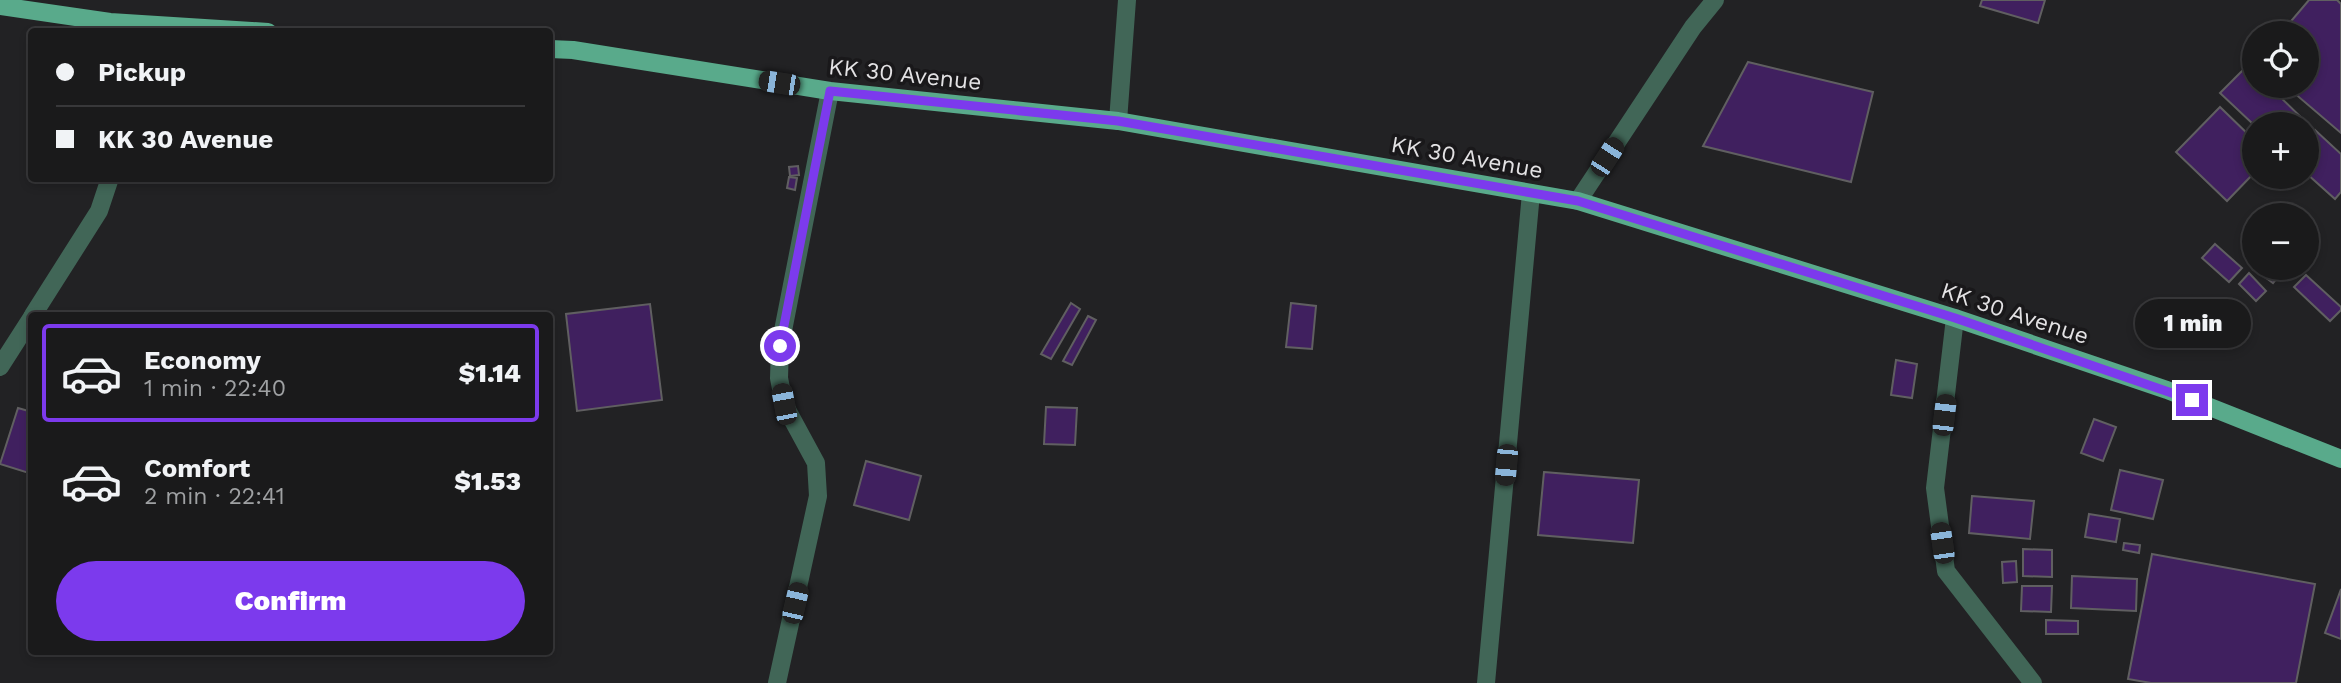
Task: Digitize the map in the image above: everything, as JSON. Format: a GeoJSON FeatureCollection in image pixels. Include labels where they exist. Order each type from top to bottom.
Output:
{"type":"FeatureCollection","features":[{"type":"Feature","properties":{"kind":"main road"},"geometry":{"type":"LineString","coordinates":[[0,6],[111,27],[142,28]]}},
{"type":"Feature","properties":{"kind":"main road","name":"KK 30 Avenue"},"geometry":{"type":"LineString","coordinates":[[553,49],[573,50],[830,91],[1118,121],[1578,201],[1955,318],[2167,390],[2341,458]]}},
{"type":"Feature","properties":{"kind":"street"},"geometry":{"type":"LineString","coordinates":[[1118,121],[1127,0]]}},
{"type":"Feature","properties":{"kind":"street"},"geometry":{"type":"LineString","coordinates":[[1578,201],[1693,27],[1715,0]]}},
{"type":"Feature","properties":{"kind":"street"},"geometry":{"type":"LineString","coordinates":[[777,683],[818,496],[816,463],[784,404],[779,378],[780,346],[830,91]]}},
{"type":"Feature","properties":{"kind":"street"},"geometry":{"type":"LineString","coordinates":[[35,312],[99,211],[109,182]]}},
{"type":"Feature","properties":{"kind":"street"},"geometry":{"type":"LineString","coordinates":[[1486,683],[1531,192]]}},
{"type":"Feature","properties":{"kind":"street"},"geometry":{"type":"LineString","coordinates":[[1955,318],[1935,488],[1946,570],[2033,683]]}},
{"type":"Feature","properties":{"kind":"street"},"geometry":{"type":"LineString","coordinates":[[0,367],[28,322]]}},
{"type":"Feature","properties":{"kind":"building"},"geometry":{"type":"Polygon","coordinates":[[[1982,0],[2045,0],[2038,23],[1980,6],[1982,0]]]}},
{"type":"Feature","properties":{"kind":"building"},"geometry":{"type":"Polygon","coordinates":[[[2309,0],[2337,0],[2341,4],[2341,133],[2300,98],[2319,98],[2319,21],[2291,21],[2309,0]]]}},
{"type":"Feature","properties":{"kind":"building"},"geometry":{"type":"Polygon","coordinates":[[[1748,62],[1873,92],[1851,182],[1703,146],[1748,62]]]}},
{"type":"Feature","properties":{"kind":"building"},"geometry":{"type":"Polygon","coordinates":[[[2242,71],[2242,98],[2281,98],[2296,112],[2242,114],[2220,93],[2242,71]]]}},
{"type":"Feature","properties":{"kind":"building"},"geometry":{"type":"Polygon","coordinates":[[[2220,107],[2242,128],[2242,185],[2227,201],[2176,152],[2220,107]]]}},
{"type":"Feature","properties":{"kind":"building"},"geometry":{"type":"Polygon","coordinates":[[[2319,134],[2341,154],[2341,192],[2335,199],[2319,185],[2319,134]]]}},
{"type":"Feature","properties":{"kind":"building"},"geometry":{"type":"Polygon","coordinates":[[[798,166],[799,175],[790,176],[789,167],[798,166]]]}},
{"type":"Feature","properties":{"kind":"building"},"geometry":{"type":"Polygon","coordinates":[[[789,177],[797,178],[795,190],[787,188],[789,177]]]}},
{"type":"Feature","properties":{"kind":"building"},"geometry":{"type":"Polygon","coordinates":[[[2215,244],[2242,268],[2229,282],[2202,258],[2215,244]]]}},
{"type":"Feature","properties":{"kind":"building"},"geometry":{"type":"Polygon","coordinates":[[[2243,280],[2256,280],[2266,291],[2256,301],[2239,284],[2243,280]]]}},
{"type":"Feature","properties":{"kind":"building"},"geometry":{"type":"Polygon","coordinates":[[[2301,280],[2311,280],[2341,307],[2341,310],[2330,321],[2294,287],[2301,280]]]}},
{"type":"Feature","properties":{"kind":"building"},"geometry":{"type":"Polygon","coordinates":[[[1071,303],[1080,309],[1051,359],[1041,354],[1071,303]]]}},
{"type":"Feature","properties":{"kind":"building"},"geometry":{"type":"Polygon","coordinates":[[[1291,303],[1316,306],[1312,349],[1286,347],[1291,303]]]}},
{"type":"Feature","properties":{"kind":"building"},"geometry":{"type":"Polygon","coordinates":[[[650,304],[662,400],[577,411],[566,314],[650,304]]]}},
{"type":"Feature","properties":{"kind":"building"},"geometry":{"type":"Polygon","coordinates":[[[1088,316],[1096,320],[1072,365],[1063,361],[1088,316]]]}},
{"type":"Feature","properties":{"kind":"building"},"geometry":{"type":"Polygon","coordinates":[[[1896,360],[1917,364],[1912,398],[1891,395],[1896,360]]]}},
{"type":"Feature","properties":{"kind":"building"},"geometry":{"type":"Polygon","coordinates":[[[1046,407],[1077,408],[1075,445],[1044,444],[1046,407]]]}},
{"type":"Feature","properties":{"kind":"building"},"geometry":{"type":"Polygon","coordinates":[[[18,408],[28,411],[28,473],[0,464],[18,408]]]}},
{"type":"Feature","properties":{"kind":"building"},"geometry":{"type":"Polygon","coordinates":[[[2094,419],[2116,427],[2103,461],[2081,453],[2094,419]]]}},
{"type":"Feature","properties":{"kind":"building"},"geometry":{"type":"Polygon","coordinates":[[[866,461],[921,476],[909,520],[854,505],[866,461]]]}},
{"type":"Feature","properties":{"kind":"building"},"geometry":{"type":"Polygon","coordinates":[[[2120,470],[2163,480],[2153,519],[2111,510],[2120,470]]]}},
{"type":"Feature","properties":{"kind":"building"},"geometry":{"type":"Polygon","coordinates":[[[1544,472],[1639,480],[1633,543],[1538,535],[1544,472]]]}},
{"type":"Feature","properties":{"kind":"building"},"geometry":{"type":"Polygon","coordinates":[[[1972,496],[2034,501],[2030,539],[1969,533],[1972,496]]]}},
{"type":"Feature","properties":{"kind":"building"},"geometry":{"type":"Polygon","coordinates":[[[2089,514],[2120,519],[2116,542],[2085,537],[2089,514]]]}},
{"type":"Feature","properties":{"kind":"building"},"geometry":{"type":"Polygon","coordinates":[[[2124,543],[2140,545],[2139,553],[2123,550],[2124,543]]]}},
{"type":"Feature","properties":{"kind":"building"},"geometry":{"type":"Polygon","coordinates":[[[2023,549],[2052,550],[2052,577],[2023,576],[2023,549]]]}},
{"type":"Feature","properties":{"kind":"building"},"geometry":{"type":"Polygon","coordinates":[[[2152,554],[2315,584],[2296,683],[2151,683],[2128,679],[2152,554]]]}},
{"type":"Feature","properties":{"kind":"building"},"geometry":{"type":"Polygon","coordinates":[[[2016,561],[2017,582],[2003,583],[2002,562],[2016,561]]]}},
{"type":"Feature","properties":{"kind":"building"},"geometry":{"type":"Polygon","coordinates":[[[2072,576],[2137,579],[2136,611],[2071,608],[2072,576]]]}},
{"type":"Feature","properties":{"kind":"building"},"geometry":{"type":"Polygon","coordinates":[[[2022,586],[2052,586],[2051,612],[2021,611],[2022,586]]]}},
{"type":"Feature","properties":{"kind":"building"},"geometry":{"type":"Polygon","coordinates":[[[2341,589],[2341,639],[2325,633],[2341,589]]]}},
{"type":"Feature","properties":{"kind":"building"},"geometry":{"type":"Polygon","coordinates":[[[2046,620],[2078,621],[2078,634],[2046,634],[2046,620]]]}},
{"type":"Feature","properties":{"kind":"route"},"geometry":{"type":"LineString","coordinates":[[780,346],[830,91],[1118,121],[1578,201],[1955,318],[2192,400]]}}]}
